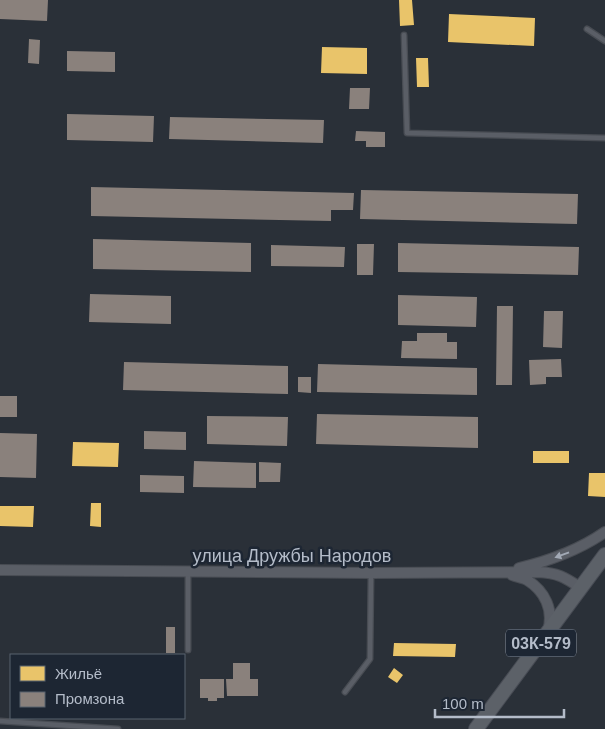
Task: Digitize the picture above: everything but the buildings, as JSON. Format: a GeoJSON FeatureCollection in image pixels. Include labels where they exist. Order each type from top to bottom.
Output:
{"type":"FeatureCollection","features":[{"type":"Feature","properties":{"kind":"main road","name":"03К-579"},"geometry":{"type":"LineString","coordinates":[[476,729],[605,555]]}},
{"type":"Feature","properties":{"kind":"street"},"geometry":{"type":"LineString","coordinates":[[504,572],[539,563],[569,552],[592,541],[605,532]]}},
{"type":"Feature","properties":{"kind":"street","name":"улица Дружбы Народов"},"geometry":{"type":"LineString","coordinates":[[0,570],[553,573],[581,588]]}},
{"type":"Feature","properties":{"kind":"street"},"geometry":{"type":"LineString","coordinates":[[504,572],[526,580],[540,590],[547,602],[550,613],[547,635]]}},
{"type":"Feature","properties":{"kind":"lane"},"geometry":{"type":"LineString","coordinates":[[587,29],[605,41]]}},
{"type":"Feature","properties":{"kind":"lane"},"geometry":{"type":"LineString","coordinates":[[404,35],[407,133],[605,138]]}},
{"type":"Feature","properties":{"kind":"lane"},"geometry":{"type":"LineString","coordinates":[[188,572],[188,650]]}},
{"type":"Feature","properties":{"kind":"lane"},"geometry":{"type":"LineString","coordinates":[[345,692],[370,659],[370,573]]}},
{"type":"Feature","properties":{"kind":"lane"},"geometry":{"type":"LineString","coordinates":[[0,721],[118,729]]}}]}
